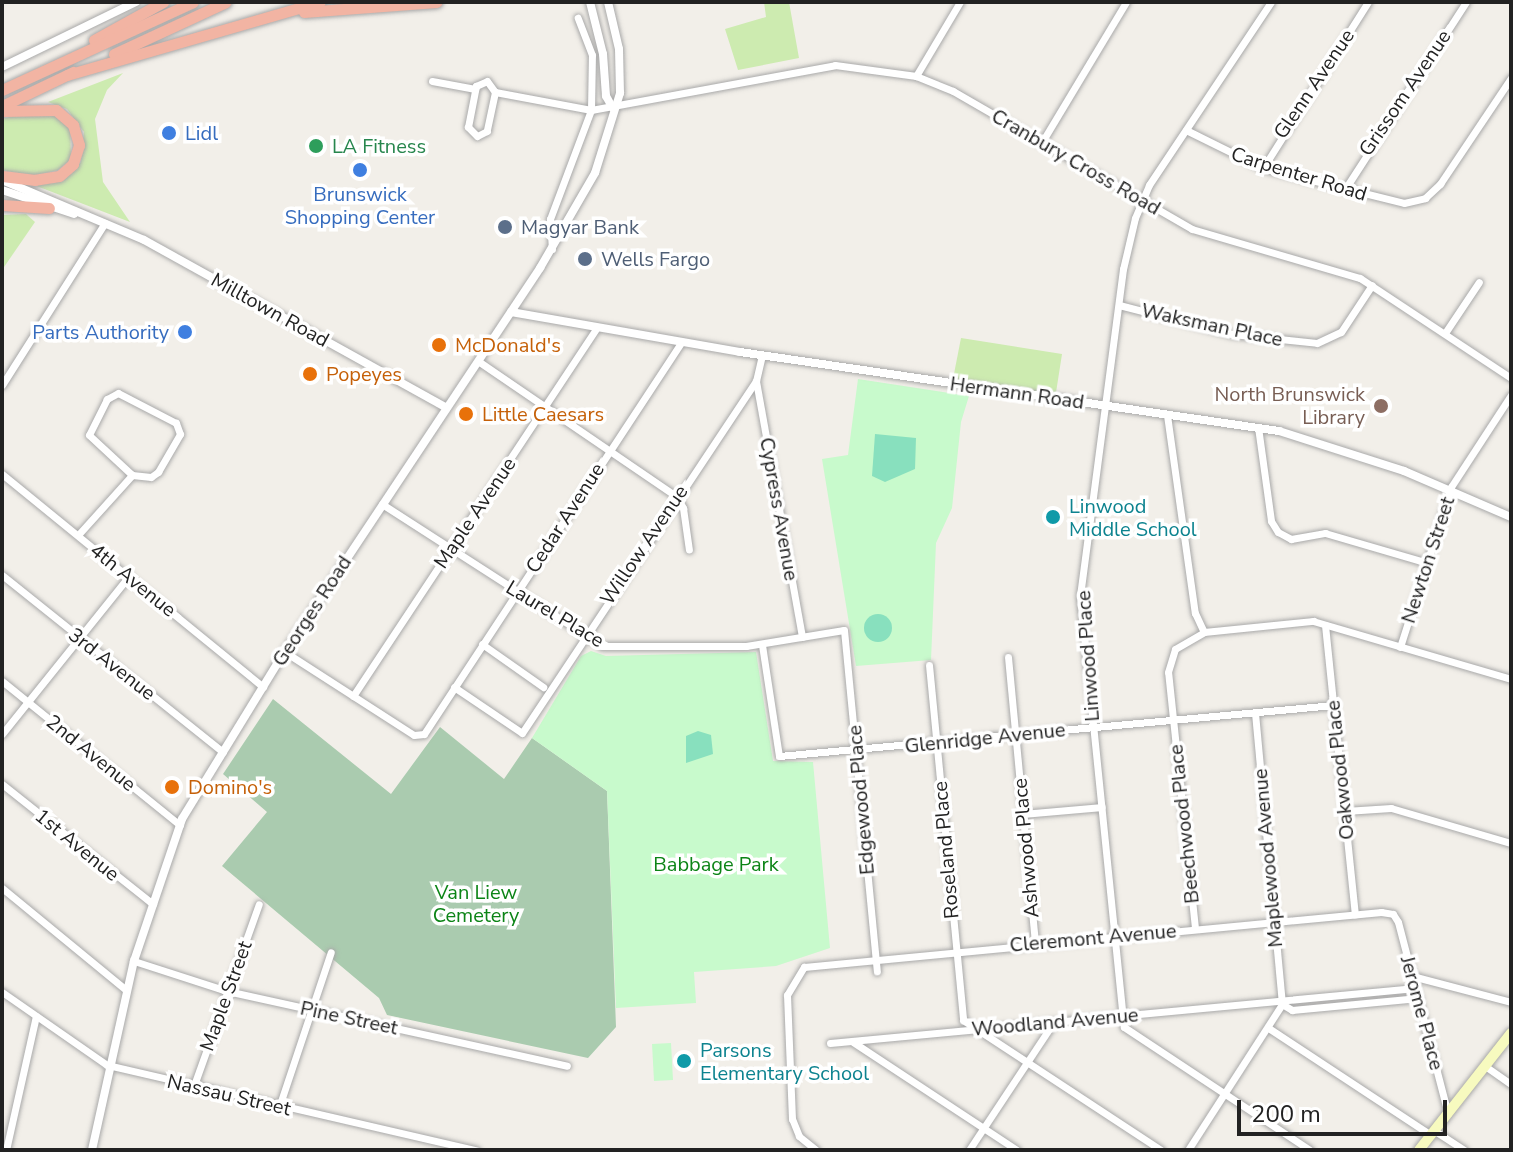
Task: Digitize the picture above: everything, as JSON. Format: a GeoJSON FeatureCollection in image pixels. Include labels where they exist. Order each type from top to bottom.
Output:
{"type":"FeatureCollection","features":[{"type":"Feature","properties":{"kind":"highway"},"geometry":{"type":"LineString","coordinates":[[24,80],[163,2]]}},
{"type":"Feature","properties":{"kind":"highway"},"geometry":{"type":"LineString","coordinates":[[2,90],[193,2]]}},
{"type":"Feature","properties":{"kind":"highway"},"geometry":{"type":"LineString","coordinates":[[2,109],[67,75],[226,2]]}},
{"type":"Feature","properties":{"kind":"highway"},"geometry":{"type":"LineString","coordinates":[[67,75],[320,2]]}},
{"type":"Feature","properties":{"kind":"highway"},"geometry":{"type":"LineString","coordinates":[[264,17],[437,2]]}},
{"type":"Feature","properties":{"kind":"highway"},"geometry":{"type":"LineString","coordinates":[[2,109],[56,110],[73,125],[79,145],[73,164],[59,176],[35,180],[2,178]]}},
{"type":"Feature","properties":{"kind":"highway"},"geometry":{"type":"LineString","coordinates":[[2,205],[49,208]]}},
{"type":"Feature","properties":{"kind":"main road"},"geometry":{"type":"LineString","coordinates":[[1419,1150],[1511,1033]]}},
{"type":"Feature","properties":{"kind":"street"},"geometry":{"type":"LineString","coordinates":[[2,67],[136,2]]}},
{"type":"Feature","properties":{"kind":"street","name":"Georges Road"},"geometry":{"type":"LineString","coordinates":[[590,2],[603,54],[606,96],[612,107]]}},
{"type":"Feature","properties":{"kind":"street","name":"Georges Road"},"geometry":{"type":"LineString","coordinates":[[92,1150],[107,1065],[126,990],[180,825],[285,652],[552,249],[595,173],[612,107],[620,93],[621,67],[608,2]]}},
{"type":"Feature","properties":{"kind":"street"},"geometry":{"type":"LineString","coordinates":[[916,76],[960,2]]}},
{"type":"Feature","properties":{"kind":"street"},"geometry":{"type":"LineString","coordinates":[[1042,142],[1126,2]]}},
{"type":"Feature","properties":{"kind":"street","name":"Linwood Place"},"geometry":{"type":"LineString","coordinates":[[1123,1016],[1080,596],[1103,406],[1128,243],[1142,200],[1271,2]]}},
{"type":"Feature","properties":{"kind":"street","name":"Glenn Avenue"},"geometry":{"type":"LineString","coordinates":[[1263,168],[1368,2]]}},
{"type":"Feature","properties":{"kind":"street","name":"Grissom Avenue"},"geometry":{"type":"LineString","coordinates":[[1347,186],[1466,2]]}},
{"type":"Feature","properties":{"kind":"street"},"geometry":{"type":"LineString","coordinates":[[552,249],[550,219],[591,110],[592,55],[578,18]]}},
{"type":"Feature","properties":{"kind":"street","name":"Cranbury Cross Road"},"geometry":{"type":"LineString","coordinates":[[475,89],[487,81],[495,92],[591,110],[781,71],[835,65],[916,76],[953,91],[1142,200],[1231,245],[1310,262],[1372,285],[1511,378]]}},
{"type":"Feature","properties":{"kind":"street","name":"Carpenter Road"},"geometry":{"type":"LineString","coordinates":[[1186,130],[1263,168],[1347,186],[1392,203],[1416,201],[1440,184],[1511,78]]}},
{"type":"Feature","properties":{"kind":"street"},"geometry":{"type":"LineString","coordinates":[[432,81],[475,89],[468,127],[477,136],[487,131],[495,92]]}},
{"type":"Feature","properties":{"kind":"street","name":"Milltown Road"},"geometry":{"type":"LineString","coordinates":[[2,178],[105,223],[447,408]]}},
{"type":"Feature","properties":{"kind":"street","name":"Milltown Road"},"geometry":{"type":"LineString","coordinates":[[2,190],[49,208],[91,218]]}},
{"type":"Feature","properties":{"kind":"street"},"geometry":{"type":"LineString","coordinates":[[2,385],[105,223]]}},
{"type":"Feature","properties":{"kind":"street"},"geometry":{"type":"LineString","coordinates":[[1445,333],[1479,282]]}},
{"type":"Feature","properties":{"kind":"street","name":"Waksman Place"},"geometry":{"type":"LineString","coordinates":[[1119,305],[1232,334],[1317,343],[1341,332],[1372,285]]}},
{"type":"Feature","properties":{"kind":"street","name":"Hermann Road"},"geometry":{"type":"LineString","coordinates":[[511,312],[762,356],[1258,427],[1397,468],[1449,493],[1511,517]]}},
{"type":"Feature","properties":{"kind":"street","name":"Maple Avenue"},"geometry":{"type":"LineString","coordinates":[[353,696],[596,329]]}},
{"type":"Feature","properties":{"kind":"street","name":"Cedar Avenue"},"geometry":{"type":"LineString","coordinates":[[353,696],[414,735],[424,734],[681,343]]}},
{"type":"Feature","properties":{"kind":"street","name":"Willow Avenue"},"geometry":{"type":"LineString","coordinates":[[454,687],[522,733],[756,381],[762,356]]}},
{"type":"Feature","properties":{"kind":"street"},"geometry":{"type":"LineString","coordinates":[[478,361],[608,453],[677,497],[689,550]]}},
{"type":"Feature","properties":{"kind":"street","name":"Cypress Avenue"},"geometry":{"type":"LineString","coordinates":[[756,381],[802,637]]}},
{"type":"Feature","properties":{"kind":"street"},"geometry":{"type":"LineString","coordinates":[[118,393],[181,430],[158,472],[151,477],[132,475],[89,435],[107,399],[118,393]]}},
{"type":"Feature","properties":{"kind":"street","name":"Newton Street"},"geometry":{"type":"LineString","coordinates":[[1400,647],[1449,493],[1511,395]]}},
{"type":"Feature","properties":{"kind":"street"},"geometry":{"type":"LineString","coordinates":[[1167,415],[1195,613],[1204,632],[1279,622],[1325,625],[1511,679]]}},
{"type":"Feature","properties":{"kind":"street"},"geometry":{"type":"LineString","coordinates":[[1258,427],[1271,521],[1278,532],[1291,539],[1325,533],[1425,562]]}},
{"type":"Feature","properties":{"kind":"street","name":"4th Avenue"},"geometry":{"type":"LineString","coordinates":[[2,474],[263,687]]}},
{"type":"Feature","properties":{"kind":"street"},"geometry":{"type":"LineString","coordinates":[[78,535],[132,475]]}},
{"type":"Feature","properties":{"kind":"street","name":"Laurel Place"},"geometry":{"type":"LineString","coordinates":[[382,504],[584,636],[616,650],[762,645],[844,630]]}},
{"type":"Feature","properties":{"kind":"street","name":"3rd Avenue"},"geometry":{"type":"LineString","coordinates":[[2,575],[223,752]]}},
{"type":"Feature","properties":{"kind":"street"},"geometry":{"type":"LineString","coordinates":[[2,734],[129,576]]}},
{"type":"Feature","properties":{"kind":"street","name":"Oakwood Place"},"geometry":{"type":"LineString","coordinates":[[1325,625],[1355,914]]}},
{"type":"Feature","properties":{"kind":"street","name":"Edgewood Place"},"geometry":{"type":"LineString","coordinates":[[844,630],[877,971]]}},
{"type":"Feature","properties":{"kind":"street","name":"Beechwood Place"},"geometry":{"type":"LineString","coordinates":[[1195,928],[1169,659],[1186,640],[1204,632]]}},
{"type":"Feature","properties":{"kind":"street"},"geometry":{"type":"LineString","coordinates":[[482,644],[543,687]]}},
{"type":"Feature","properties":{"kind":"street","name":"Glenridge Avenue"},"geometry":{"type":"LineString","coordinates":[[762,645],[779,756],[936,744],[1094,726],[1334,705]]}},
{"type":"Feature","properties":{"kind":"street"},"geometry":{"type":"LineString","coordinates":[[285,652],[353,696]]}},
{"type":"Feature","properties":{"kind":"street","name":"Ashwood Place"},"geometry":{"type":"LineString","coordinates":[[1008,657],[1035,943]]}},
{"type":"Feature","properties":{"kind":"street","name":"Roseland Place"},"geometry":{"type":"LineString","coordinates":[[929,665],[954,951],[963,1020],[975,1029]]}},
{"type":"Feature","properties":{"kind":"street","name":"2nd Avenue"},"geometry":{"type":"LineString","coordinates":[[2,681],[180,825]]}},
{"type":"Feature","properties":{"kind":"street","name":"Maplewood Avenue"},"geometry":{"type":"LineString","coordinates":[[1255,712],[1282,1004]]}},
{"type":"Feature","properties":{"kind":"street","name":"1st Avenue"},"geometry":{"type":"LineString","coordinates":[[2,784],[153,904]]}},
{"type":"Feature","properties":{"kind":"street"},"geometry":{"type":"LineString","coordinates":[[1023,814],[1102,807]]}},
{"type":"Feature","properties":{"kind":"street"},"geometry":{"type":"LineString","coordinates":[[1345,811],[1391,808],[1511,843]]}},
{"type":"Feature","properties":{"kind":"street"},"geometry":{"type":"LineString","coordinates":[[2,888],[126,990]]}},
{"type":"Feature","properties":{"kind":"street","name":"Maple Street"},"geometry":{"type":"LineString","coordinates":[[193,1088],[259,904]]}},
{"type":"Feature","properties":{"kind":"street","name":"Cleremont Avenue"},"geometry":{"type":"LineString","coordinates":[[816,1150],[799,1136],[792,1119],[787,995],[795,974],[810,965],[1274,921],[1393,914]]}},
{"type":"Feature","properties":{"kind":"street","name":"Jerome Place"},"geometry":{"type":"LineString","coordinates":[[1393,914],[1448,1114]]}},
{"type":"Feature","properties":{"kind":"street"},"geometry":{"type":"LineString","coordinates":[[279,1107],[331,952]]}},
{"type":"Feature","properties":{"kind":"street","name":"Pine Street"},"geometry":{"type":"LineString","coordinates":[[134,961],[227,991],[567,1066]]}},
{"type":"Feature","properties":{"kind":"street"},"geometry":{"type":"LineString","coordinates":[[1412,976],[1511,1002]]}},
{"type":"Feature","properties":{"kind":"street","name":"Woodland Avenue"},"geometry":{"type":"LineString","coordinates":[[830,1043],[1282,1004],[1415,988]]}},
{"type":"Feature","properties":{"kind":"street","name":"Nassau Street"},"geometry":{"type":"LineString","coordinates":[[2,992],[107,1065],[193,1088],[476,1150]]}},
{"type":"Feature","properties":{"kind":"street","name":"Woodland Avenue"},"geometry":{"type":"LineString","coordinates":[[1282,1004],[1292,1010],[1418,998]]}},
{"type":"Feature","properties":{"kind":"street"},"geometry":{"type":"LineString","coordinates":[[1188,1150],[1270,1029],[1282,1004]]}},
{"type":"Feature","properties":{"kind":"street"},"geometry":{"type":"LineString","coordinates":[[6,1150],[36,1016]]}},
{"type":"Feature","properties":{"kind":"street"},"geometry":{"type":"LineString","coordinates":[[1123,1016],[1126,1030],[1310,1150]]}},
{"type":"Feature","properties":{"kind":"street"},"geometry":{"type":"LineString","coordinates":[[969,1150],[1053,1023]]}},
{"type":"Feature","properties":{"kind":"street"},"geometry":{"type":"LineString","coordinates":[[975,1029],[1161,1150]]}},
{"type":"Feature","properties":{"kind":"street"},"geometry":{"type":"LineString","coordinates":[[1270,1029],[1464,1150]]}},
{"type":"Feature","properties":{"kind":"street"},"geometry":{"type":"LineString","coordinates":[[853,1042],[1017,1150]]}},
{"type":"Feature","properties":{"kind":"street"},"geometry":{"type":"LineString","coordinates":[[1485,1066],[1511,1084]]}},
{"type":"Feature","properties":{"kind":"green space"},"geometry":{"type":"Polygon","coordinates":[[[764,2],[789,2],[799,58],[738,70],[725,29],[766,17],[764,2]]]}},
{"type":"Feature","properties":{"kind":"green space"},"geometry":{"type":"Polygon","coordinates":[[[123,73],[107,90],[95,119],[103,182],[130,222],[34,185],[64,180],[81,162],[84,132],[67,109],[48,102],[123,73]]]}},
{"type":"Feature","properties":{"kind":"green space"},"geometry":{"type":"Polygon","coordinates":[[[33,111],[55,114],[70,128],[71,159],[58,170],[32,176],[2,170],[2,119],[33,111]]]}},
{"type":"Feature","properties":{"kind":"green space"},"geometry":{"type":"Polygon","coordinates":[[[26,214],[35,222],[2,270],[2,215],[26,214]]]}},
{"type":"Feature","properties":{"kind":"green space"},"geometry":{"type":"Polygon","coordinates":[[[961,338],[1062,354],[1055,399],[952,384],[961,338]]]}},
{"type":"Feature","properties":{"kind":"green space"},"geometry":{"type":"Polygon","coordinates":[[[858,379],[969,396],[961,422],[952,508],[936,543],[931,660],[856,666],[822,459],[848,455],[858,379]]]}},
{"type":"Feature","properties":{"kind":"green space"},"geometry":{"type":"Polygon","coordinates":[[[875,434],[916,438],[915,469],[885,482],[872,476],[875,434]]]}},
{"type":"Feature","properties":{"kind":"green space"},"geometry":{"type":"Polygon","coordinates":[[[878,614],[888,618],[892,628],[888,638],[878,642],[868,638],[864,628],[868,618],[878,614]]]}},
{"type":"Feature","properties":{"kind":"green space","name":"Babbage Park"},"geometry":{"type":"Polygon","coordinates":[[[591,651],[606,656],[756,652],[773,761],[813,762],[830,948],[776,966],[694,972],[696,1003],[616,1008],[607,791],[532,738],[581,656],[591,651]]]}},
{"type":"Feature","properties":{"kind":"green space","name":"Van Liew Cemetery"},"geometry":{"type":"Polygon","coordinates":[[[273,699],[391,794],[440,727],[504,779],[532,738],[607,791],[616,1027],[588,1058],[387,1015],[379,998],[222,866],[267,812],[223,774],[273,699]]]}},
{"type":"Feature","properties":{"kind":"green space"},"geometry":{"type":"Polygon","coordinates":[[[698,731],[711,735],[713,754],[686,763],[686,736],[698,731]]]}},
{"type":"Feature","properties":{"kind":"green space"},"geometry":{"type":"Polygon","coordinates":[[[671,1043],[673,1080],[654,1081],[652,1044],[671,1043]]]}},
{"type":"Feature","properties":{"kind":"place","name":"Lidl"},"geometry":{"type":"Point","coordinates":[169,133]}},
{"type":"Feature","properties":{"kind":"place","name":"LA Fitness"},"geometry":{"type":"Point","coordinates":[316,146]}},
{"type":"Feature","properties":{"kind":"place","name":"Brunswick Shopping Center"},"geometry":{"type":"Point","coordinates":[360,170]}},
{"type":"Feature","properties":{"kind":"place","name":"Magyar Bank"},"geometry":{"type":"Point","coordinates":[505,227]}},
{"type":"Feature","properties":{"kind":"place","name":"Wells Fargo"},"geometry":{"type":"Point","coordinates":[585,259]}},
{"type":"Feature","properties":{"kind":"place","name":"Parts Authority"},"geometry":{"type":"Point","coordinates":[185,332]}},
{"type":"Feature","properties":{"kind":"place","name":"McDonald's"},"geometry":{"type":"Point","coordinates":[439,345]}},
{"type":"Feature","properties":{"kind":"place","name":"Popeyes"},"geometry":{"type":"Point","coordinates":[310,374]}},
{"type":"Feature","properties":{"kind":"place","name":"North Brunswick Library"},"geometry":{"type":"Point","coordinates":[1381,406]}},
{"type":"Feature","properties":{"kind":"place","name":"Little Caesars"},"geometry":{"type":"Point","coordinates":[466,414]}},
{"type":"Feature","properties":{"kind":"place","name":"Linwood Middle School"},"geometry":{"type":"Point","coordinates":[1053,517]}},
{"type":"Feature","properties":{"kind":"place","name":"Domino's"},"geometry":{"type":"Point","coordinates":[172,787]}},
{"type":"Feature","properties":{"kind":"place","name":"Parsons Elementary School"},"geometry":{"type":"Point","coordinates":[684,1061]}}]}
